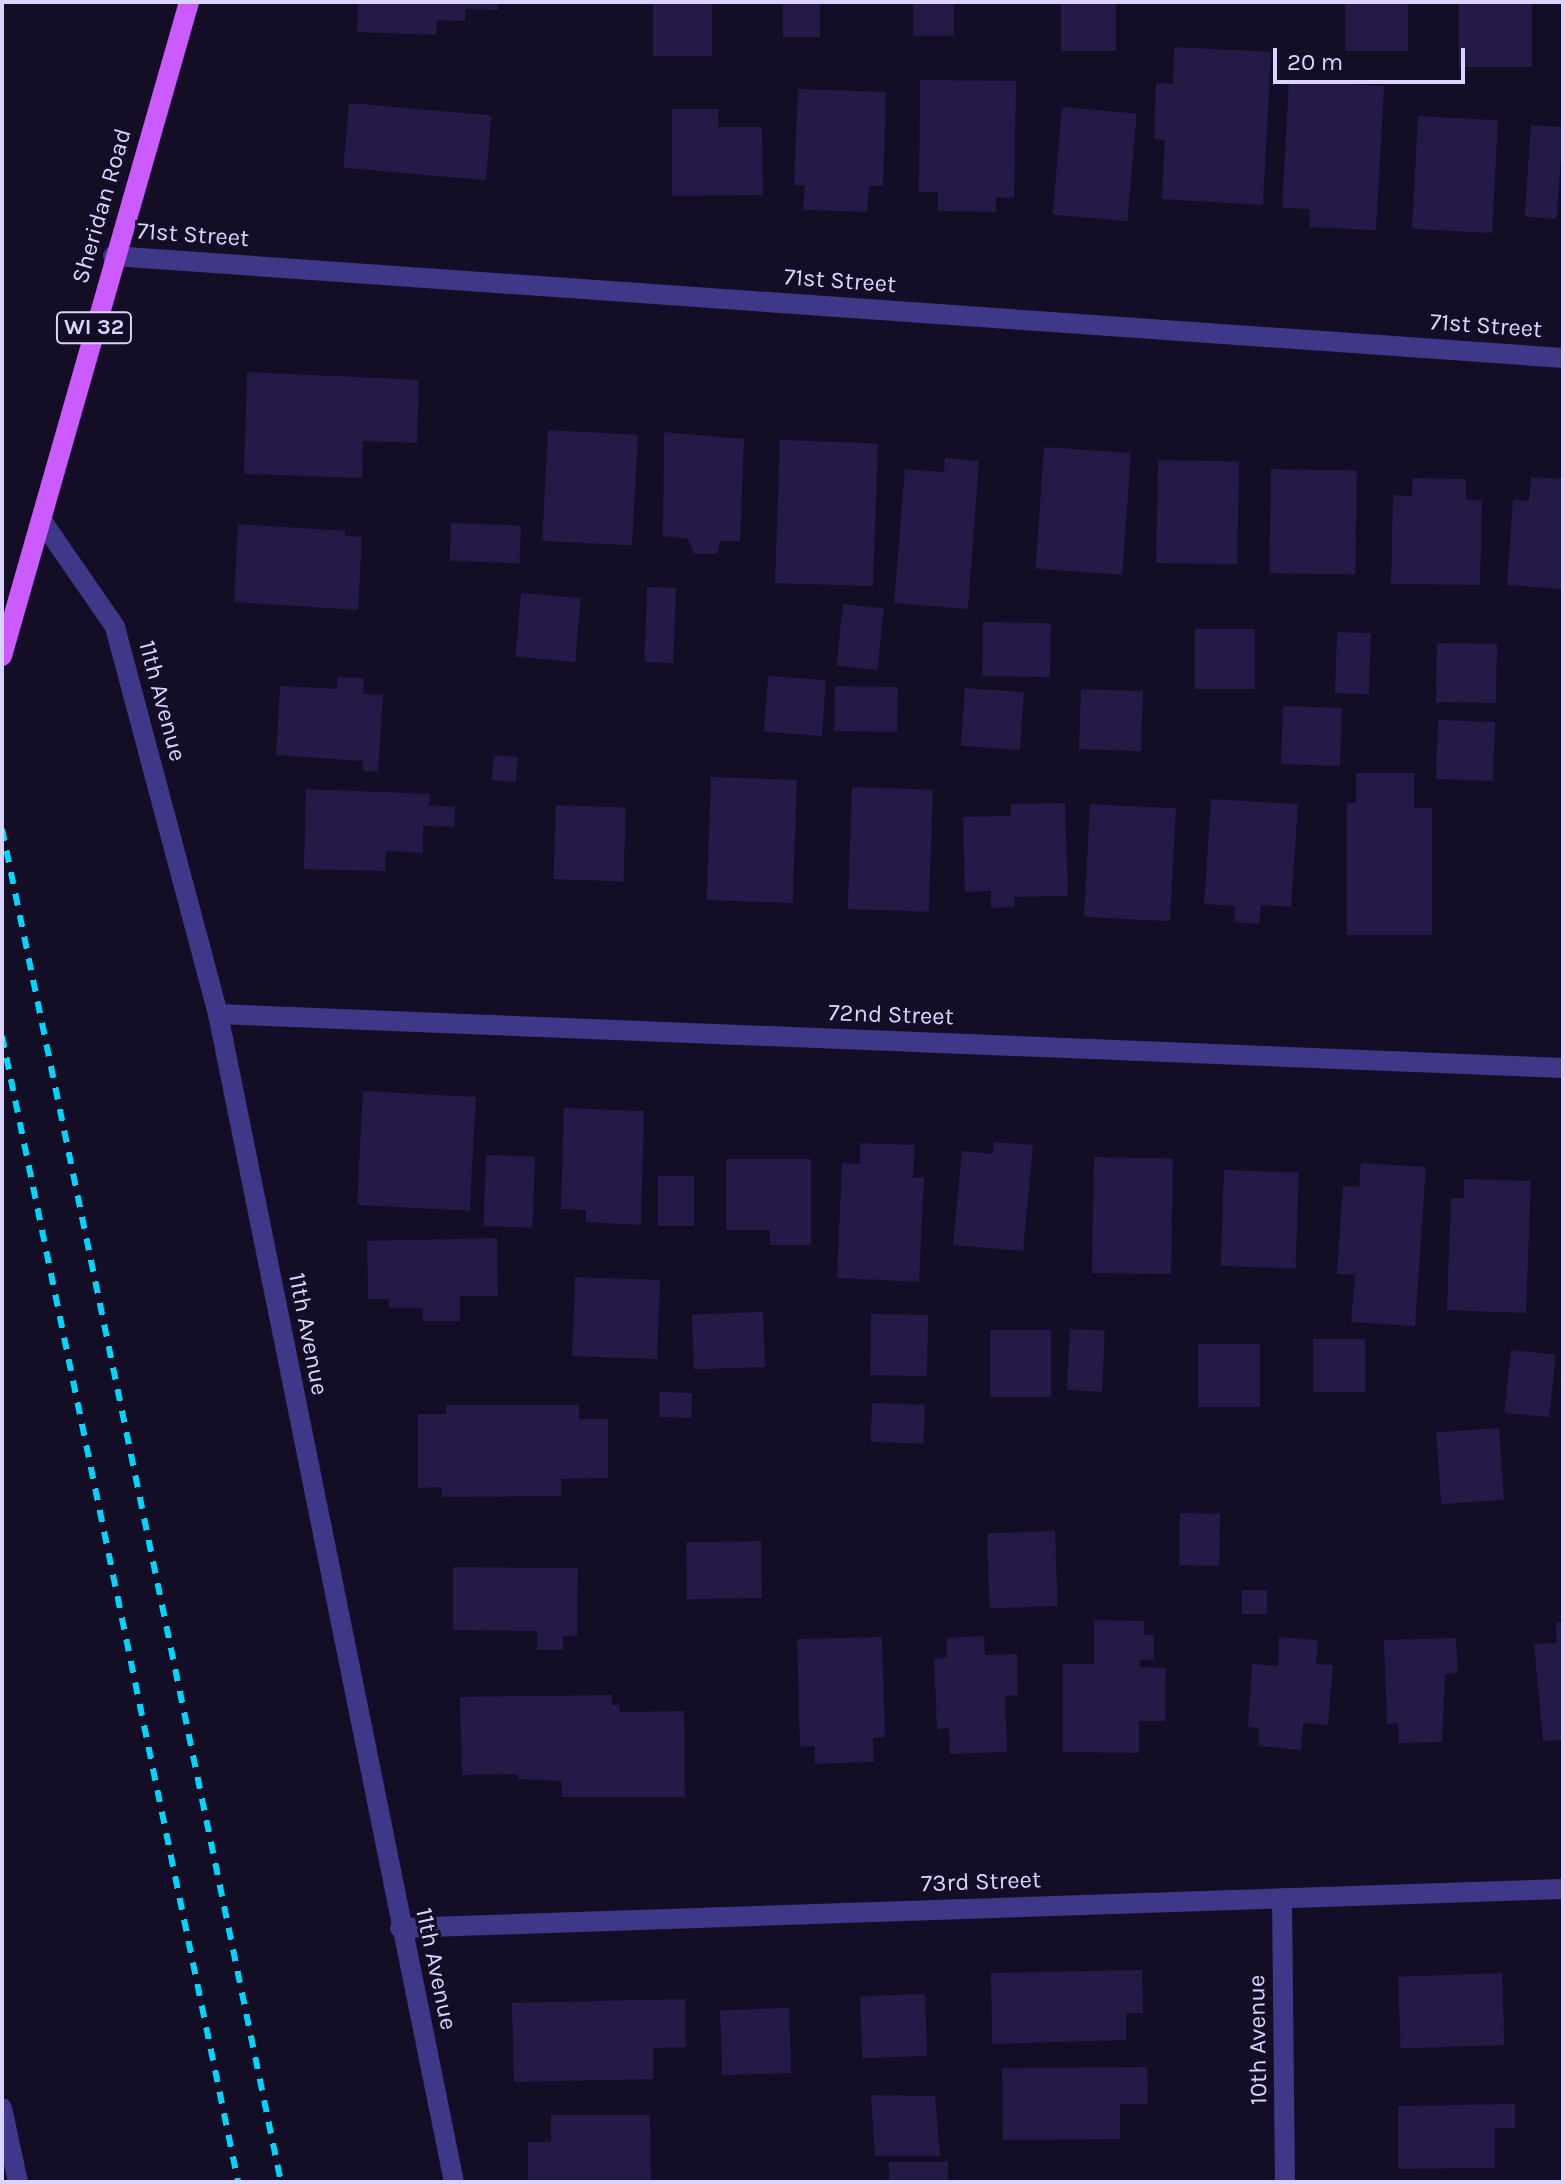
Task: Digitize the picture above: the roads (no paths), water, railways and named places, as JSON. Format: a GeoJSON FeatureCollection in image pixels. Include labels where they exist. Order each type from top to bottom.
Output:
{"type":"FeatureCollection","features":[{"type":"Feature","properties":{"kind":"main road","name":"Sheridan Road"},"geometry":{"type":"LineString","coordinates":[[2,656],[42,521],[113,256],[189,2]]}},
{"type":"Feature","properties":{"kind":"street","name":"71st Street"},"geometry":{"type":"LineString","coordinates":[[113,256],[1563,358]]}},
{"type":"Feature","properties":{"kind":"street","name":"11th Avenue"},"geometry":{"type":"LineString","coordinates":[[42,521],[115,627],[218,1014],[400,1928],[454,2182]]}},
{"type":"Feature","properties":{"kind":"street","name":"72nd Street"},"geometry":{"type":"LineString","coordinates":[[218,1014],[1563,1068]]}},
{"type":"Feature","properties":{"kind":"street","name":"73rd Street"},"geometry":{"type":"LineString","coordinates":[[400,1928],[1563,1889]]}},
{"type":"Feature","properties":{"kind":"street","name":"10th Avenue"},"geometry":{"type":"LineString","coordinates":[[1282,1898],[1285,2182]]}},
{"type":"Feature","properties":{"kind":"street"},"geometry":{"type":"LineString","coordinates":[[2,2108],[18,2182]]}},
{"type":"Feature","properties":{"kind":"railway"},"geometry":{"type":"LineString","coordinates":[[2,829],[281,2182]]}},
{"type":"Feature","properties":{"kind":"railway"},"geometry":{"type":"LineString","coordinates":[[2,1036],[238,2182]]}}]}
